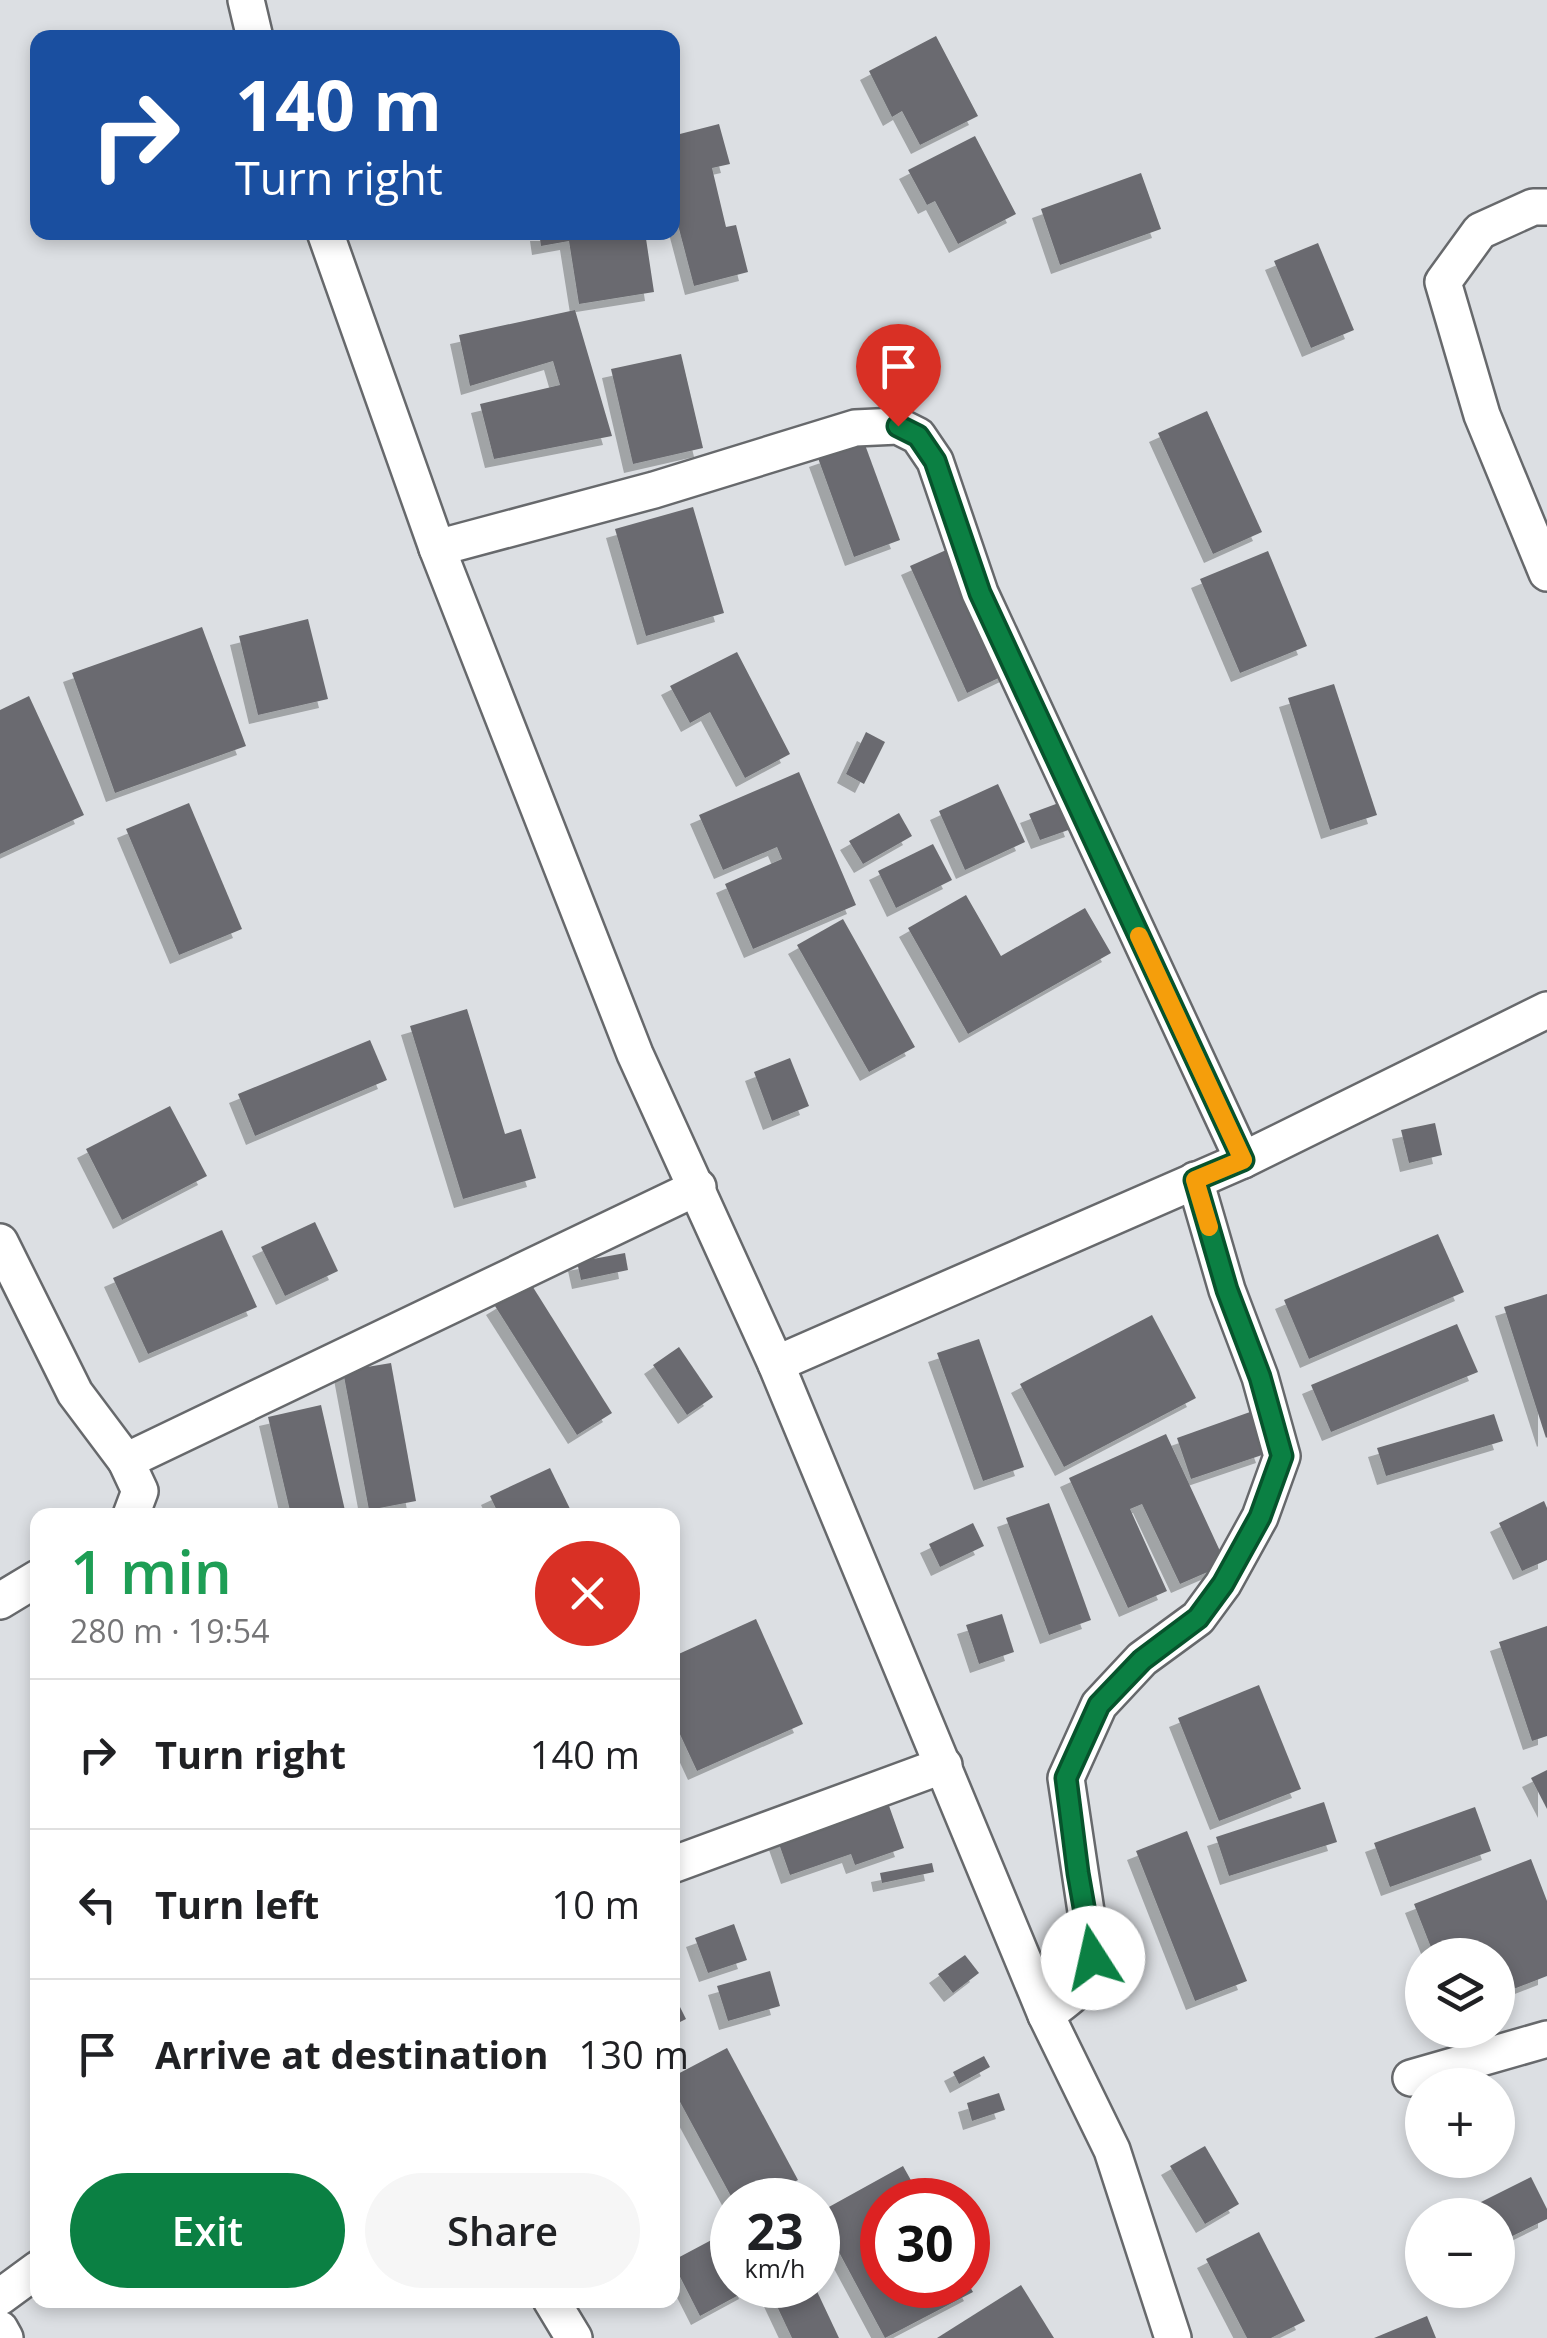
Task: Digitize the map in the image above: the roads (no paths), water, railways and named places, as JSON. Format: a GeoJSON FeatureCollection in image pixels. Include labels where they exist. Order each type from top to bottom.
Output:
{"type":"FeatureCollection","features":[{"type":"Feature","properties":{"kind":"street"},"geometry":{"type":"LineString","coordinates":[[246,0],[253,30]]}},
{"type":"Feature","properties":{"kind":"street"},"geometry":{"type":"LineString","coordinates":[[1547,207],[1533,207],[1480,231],[1443,282],[1482,415],[1547,573]]}},
{"type":"Feature","properties":{"kind":"street"},"geometry":{"type":"LineString","coordinates":[[328,240],[437,548],[636,1054],[776,1364],[1046,2015],[1112,2150],[1173,2338]]}},
{"type":"Feature","properties":{"kind":"street"},"geometry":{"type":"LineString","coordinates":[[437,548],[654,490],[855,428],[898,426],[918,436],[935,461],[980,593],[1243,1160]]}},
{"type":"Feature","properties":{"kind":"street"},"geometry":{"type":"LineString","coordinates":[[776,1364],[1243,1160],[1547,1010]]}},
{"type":"Feature","properties":{"kind":"street"},"geometry":{"type":"LineString","coordinates":[[1046,2015],[1092,1974],[1093,1958],[1066,1778],[1099,1705],[1142,1660],[1198,1618],[1223,1584],[1260,1517],[1282,1456],[1195,1180]]}},
{"type":"Feature","properties":{"kind":"street"},"geometry":{"type":"LineString","coordinates":[[126,1461],[698,1186]]}},
{"type":"Feature","properties":{"kind":"street"},"geometry":{"type":"LineString","coordinates":[[0,1242],[75,1393],[126,1461],[140,1491],[133,1508]]}},
{"type":"Feature","properties":{"kind":"street"},"geometry":{"type":"LineString","coordinates":[[0,1601],[30,1583]]}},
{"type":"Feature","properties":{"kind":"street"},"geometry":{"type":"LineString","coordinates":[[680,1863],[944,1765]]}},
{"type":"Feature","properties":{"kind":"street"},"geometry":{"type":"LineString","coordinates":[[1446,2068],[1547,2039]]}},
{"type":"Feature","properties":{"kind":"street"},"geometry":{"type":"LineString","coordinates":[[0,2298],[30,2275]]}},
{"type":"Feature","properties":{"kind":"street"},"geometry":{"type":"LineString","coordinates":[[557,2308],[574,2338]]}},
{"type":"Feature","properties":{"kind":"street"},"geometry":{"type":"LineString","coordinates":[[0,2329],[5,2338]]}}]}
